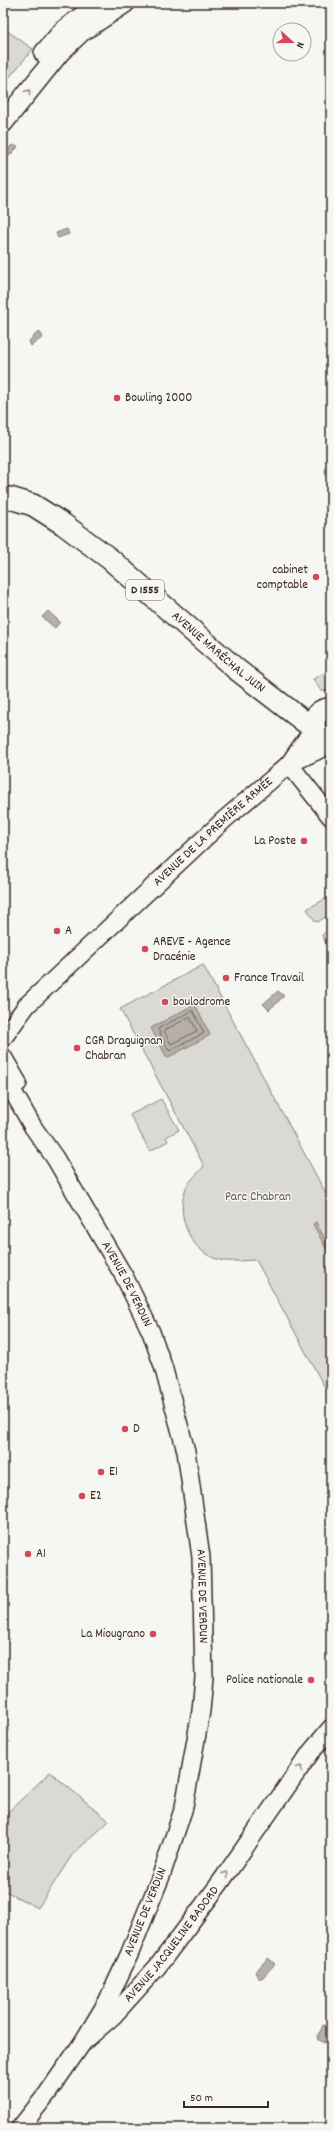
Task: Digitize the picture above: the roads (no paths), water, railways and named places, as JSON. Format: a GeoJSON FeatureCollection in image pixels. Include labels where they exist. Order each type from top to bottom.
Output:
{"type":"FeatureCollection","features":[{"type":"Feature","properties":{"kind":"main road"},"geometry":{"type":"LineString","coordinates":[[3,102],[63,30],[99,3]]}},
{"type":"Feature","properties":{"kind":"main road"},"geometry":{"type":"LineString","coordinates":[[3,123],[60,52],[81,32],[125,3]]}},
{"type":"Feature","properties":{"kind":"main road","name":"AVENUE MARÉCHAL JUIN"},"geometry":{"type":"LineString","coordinates":[[3,498],[10,498],[33,505],[63,524],[110,559],[236,669],[276,700],[306,723],[324,725]]}},
{"type":"Feature","properties":{"kind":"street","name":"AVENUE DE LA PREMIÈRE ARMÉE"},"geometry":{"type":"LineString","coordinates":[[28,1005],[225,819],[289,764],[324,725]]}},
{"type":"Feature","properties":{"kind":"street"},"geometry":{"type":"LineString","coordinates":[[289,764],[331,817]]}},
{"type":"Feature","properties":{"kind":"street"},"geometry":{"type":"LineString","coordinates":[[3,1021],[28,1005]]}},
{"type":"Feature","properties":{"kind":"street"},"geometry":{"type":"LineString","coordinates":[[3,1038],[28,1005]]}},
{"type":"Feature","properties":{"kind":"street","name":"AVENUE DE VERDUN"},"geometry":{"type":"LineString","coordinates":[[3,1057],[41,1121],[55,1158]]}},
{"type":"Feature","properties":{"kind":"street","name":"AVENUE DE VERDUN"},"geometry":{"type":"LineString","coordinates":[[3,1074],[33,1127],[55,1158],[125,1278],[151,1332],[163,1366],[186,1451],[201,1557],[204,1677],[201,1711],[184,1807],[162,1876],[129,1955],[107,2002],[84,2042]]}},
{"type":"Feature","properties":{"kind":"street","name":"AVENUE JACQUELINE BADORD"},"geometry":{"type":"LineString","coordinates":[[20,2128],[47,2094],[84,2042],[112,2016],[158,1966],[220,1883],[311,1752],[331,1728]]}},
{"type":"Feature","properties":{"kind":"water"},"geometry":{"type":"Polygon","coordinates":[[[12,145],[18,147],[6,159],[3,154],[12,145]]]}},
{"type":"Feature","properties":{"kind":"water"},"geometry":{"type":"Polygon","coordinates":[[[67,229],[69,234],[58,238],[56,233],[67,229]]]}},
{"type":"Feature","properties":{"kind":"water"},"geometry":{"type":"Polygon","coordinates":[[[39,331],[43,337],[31,346],[29,341],[39,331]]]}},
{"type":"Feature","properties":{"kind":"water"},"geometry":{"type":"Polygon","coordinates":[[[48,611],[60,622],[55,628],[42,617],[48,611]]]}},
{"type":"Feature","properties":{"kind":"water"},"geometry":{"type":"Polygon","coordinates":[[[278,991],[284,996],[269,1010],[263,1004],[278,991]]]}},
{"type":"Feature","properties":{"kind":"water"},"geometry":{"type":"Polygon","coordinates":[[[195,1004],[210,1035],[167,1058],[151,1028],[195,1004]]]}},
{"type":"Feature","properties":{"kind":"water"},"geometry":{"type":"Polygon","coordinates":[[[316,1222],[331,1250],[330,1256],[313,1224],[316,1222]]]}},
{"type":"Feature","properties":{"kind":"water"},"geometry":{"type":"Polygon","coordinates":[[[268,1958],[275,1964],[262,1978],[258,1978],[255,1972],[268,1958]]]}},
{"type":"Feature","properties":{"kind":"water"},"geometry":{"type":"Polygon","coordinates":[[[323,2025],[331,2028],[324,2043],[317,2039],[323,2025]]]}},
{"type":"Feature","properties":{"kind":"place","name":"Bowling 2000"},"geometry":{"type":"Point","coordinates":[117,398]}},
{"type":"Feature","properties":{"kind":"place","name":"cabinet comptable"},"geometry":{"type":"Point","coordinates":[316,577]}},
{"type":"Feature","properties":{"kind":"place","name":"La Poste"},"geometry":{"type":"Point","coordinates":[304,841]}},
{"type":"Feature","properties":{"kind":"place","name":"A"},"geometry":{"type":"Point","coordinates":[57,931]}},
{"type":"Feature","properties":{"kind":"place","name":"AREVE - Agence Dracénie"},"geometry":{"type":"Point","coordinates":[145,949]}},
{"type":"Feature","properties":{"kind":"place","name":"France Travail"},"geometry":{"type":"Point","coordinates":[226,978]}},
{"type":"Feature","properties":{"kind":"place","name":"boulodrome"},"geometry":{"type":"Point","coordinates":[165,1002]}},
{"type":"Feature","properties":{"kind":"place","name":"CGR Draguignan Chabran"},"geometry":{"type":"Point","coordinates":[77,1048]}},
{"type":"Feature","properties":{"kind":"place","name":"D"},"geometry":{"type":"Point","coordinates":[125,1429]}},
{"type":"Feature","properties":{"kind":"place","name":"E1"},"geometry":{"type":"Point","coordinates":[101,1472]}},
{"type":"Feature","properties":{"kind":"place","name":"E2"},"geometry":{"type":"Point","coordinates":[82,1496]}},
{"type":"Feature","properties":{"kind":"place","name":"A1"},"geometry":{"type":"Point","coordinates":[28,1554]}},
{"type":"Feature","properties":{"kind":"place","name":"La Miougrano"},"geometry":{"type":"Point","coordinates":[153,1634]}},
{"type":"Feature","properties":{"kind":"place","name":"Police nationale"},"geometry":{"type":"Point","coordinates":[311,1680]}},
{"type":"Feature","properties":{"kind":"park label","name":"Parc Chabran"},"geometry":{"type":"Point","coordinates":[258,1197]}}]}
